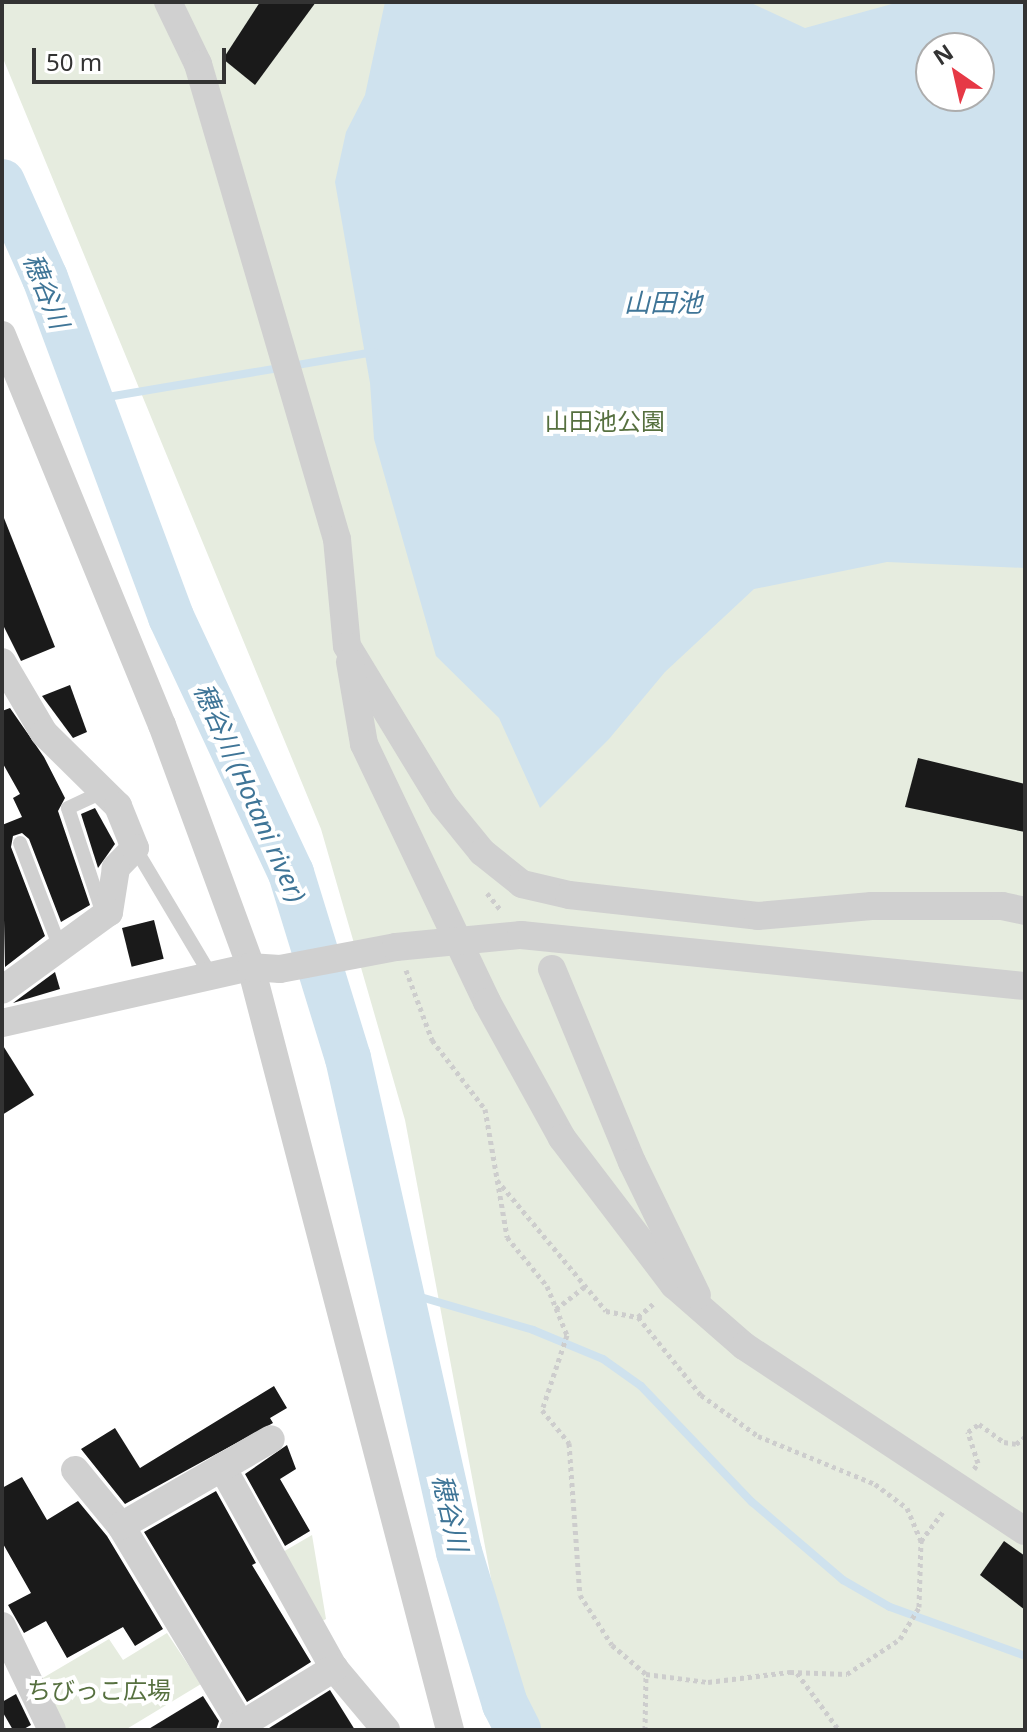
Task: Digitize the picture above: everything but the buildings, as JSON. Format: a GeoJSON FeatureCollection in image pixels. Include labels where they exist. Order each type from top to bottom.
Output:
{"type":"FeatureCollection","features":[{"type":"Feature","properties":{"kind":"street"},"geometry":{"type":"LineString","coordinates":[[168,2],[198,64],[337,539],[347,646],[364,744],[487,1002],[562,1138],[674,1285],[703,1307],[744,1346],[852,1422],[962,1485],[1025,1531]]}},
{"type":"Feature","properties":{"kind":"street"},"geometry":{"type":"LineString","coordinates":[[2,335],[157,711],[251,967],[450,1730]]}},
{"type":"Feature","properties":{"kind":"street"},"geometry":{"type":"LineString","coordinates":[[347,646],[443,804],[482,852],[522,884],[569,895],[758,916],[872,906],[1002,906],[1025,911]]}},
{"type":"Feature","properties":{"kind":"street"},"geometry":{"type":"LineString","coordinates":[[2,662],[44,733],[118,806],[135,848],[116,868],[104,916],[59,945],[2,990]]}},
{"type":"Feature","properties":{"kind":"street"},"geometry":{"type":"LineString","coordinates":[[2,1023],[251,967],[280,969],[388,949],[521,935],[1025,986]]}},
{"type":"Feature","properties":{"kind":"street"},"geometry":{"type":"LineString","coordinates":[[552,969],[625,1147],[703,1307]]}},
{"type":"Feature","properties":{"kind":"street"},"geometry":{"type":"LineString","coordinates":[[121,1526],[271,1439]]}},
{"type":"Feature","properties":{"kind":"street"},"geometry":{"type":"LineString","coordinates":[[222,1467],[334,1668],[386,1730]]}},
{"type":"Feature","properties":{"kind":"street"},"geometry":{"type":"LineString","coordinates":[[75,1470],[121,1526],[237,1728],[334,1668]]}},
{"type":"Feature","properties":{"kind":"street"},"geometry":{"type":"LineString","coordinates":[[2,1626],[52,1730]]}},
{"type":"Feature","properties":{"kind":"lane"},"geometry":{"type":"LineString","coordinates":[[103,792],[68,808],[104,916]]}},
{"type":"Feature","properties":{"kind":"lane"},"geometry":{"type":"LineString","coordinates":[[20,843],[59,945]]}},
{"type":"Feature","properties":{"kind":"lane"},"geometry":{"type":"LineString","coordinates":[[135,848],[212,977]]}},
{"type":"Feature","properties":{"kind":"path"},"geometry":{"type":"LineString","coordinates":[[388,949],[432,1040],[485,1109],[497,1180],[507,1237],[547,1286],[567,1335],[542,1410],[569,1443],[580,1595],[612,1645],[646,1674],[708,1682],[796,1672],[847,1674],[900,1639],[919,1607],[921,1541],[907,1508],[886,1492],[758,1436],[701,1395],[638,1317],[606,1311],[497,1180]]}},
{"type":"Feature","properties":{"kind":"path"},"geometry":{"type":"LineString","coordinates":[[556,1309],[585,1286]]}},
{"type":"Feature","properties":{"kind":"path"},"geometry":{"type":"LineString","coordinates":[[921,1541],[978,1463],[968,1432],[979,1424],[1004,1442],[1016,1444],[1025,1437]]}},
{"type":"Feature","properties":{"kind":"path"},"geometry":{"type":"LineString","coordinates":[[796,1672],[839,1730]]}},
{"type":"Feature","properties":{"kind":"path"},"geometry":{"type":"LineString","coordinates":[[645,1730],[646,1674]]}},
{"type":"Feature","properties":{"kind":"green space","name":"山田池公園"},"geometry":{"type":"Polygon","coordinates":[[[2,2],[1025,2],[1025,1730],[531,1730],[511,1685],[405,1120],[321,829],[2,56],[2,2]]]}},
{"type":"Feature","properties":{"kind":"green space"},"geometry":{"type":"Polygon","coordinates":[[[312,1535],[326,1619],[320,1622],[281,1553],[312,1535]]]}},
{"type":"Feature","properties":{"kind":"green space","name":"ちびっこ広場"},"geometry":{"type":"Polygon","coordinates":[[[167,1633],[201,1684],[125,1730],[64,1730],[36,1682],[109,1639],[123,1660],[167,1633]]]}},
{"type":"Feature","properties":{"kind":"water","name":"山田池"},"geometry":{"type":"Polygon","coordinates":[[[385,2],[749,2],[805,28],[899,2],[1025,2],[1025,568],[887,562],[754,589],[665,672],[609,739],[540,808],[499,718],[436,656],[374,439],[370,383],[335,182],[346,132],[365,95],[385,2]]]}},
{"type":"Feature","properties":{"kind":"waterway","name":"穂谷川 (Hotani river)"},"geometry":{"type":"LineString","coordinates":[[2,182],[45,278],[171,617],[291,873],[348,1058],[459,1552],[505,1704],[518,1730]]}},
{"type":"Feature","properties":{"kind":"waterway"},"geometry":{"type":"LineString","coordinates":[[90,400],[374,352]]}},
{"type":"Feature","properties":{"kind":"waterway"},"geometry":{"type":"LineString","coordinates":[[400,1291],[533,1330],[603,1359],[641,1386],[752,1502],[843,1580],[890,1607],[1025,1656]]}},
{"type":"Feature","properties":{"kind":"water label","name":"穂谷川"},"geometry":{"type":"Point","coordinates":[46,291]}},
{"type":"Feature","properties":{"kind":"water label","name":"穂谷川"},"geometry":{"type":"Point","coordinates":[450,1513]}}]}
